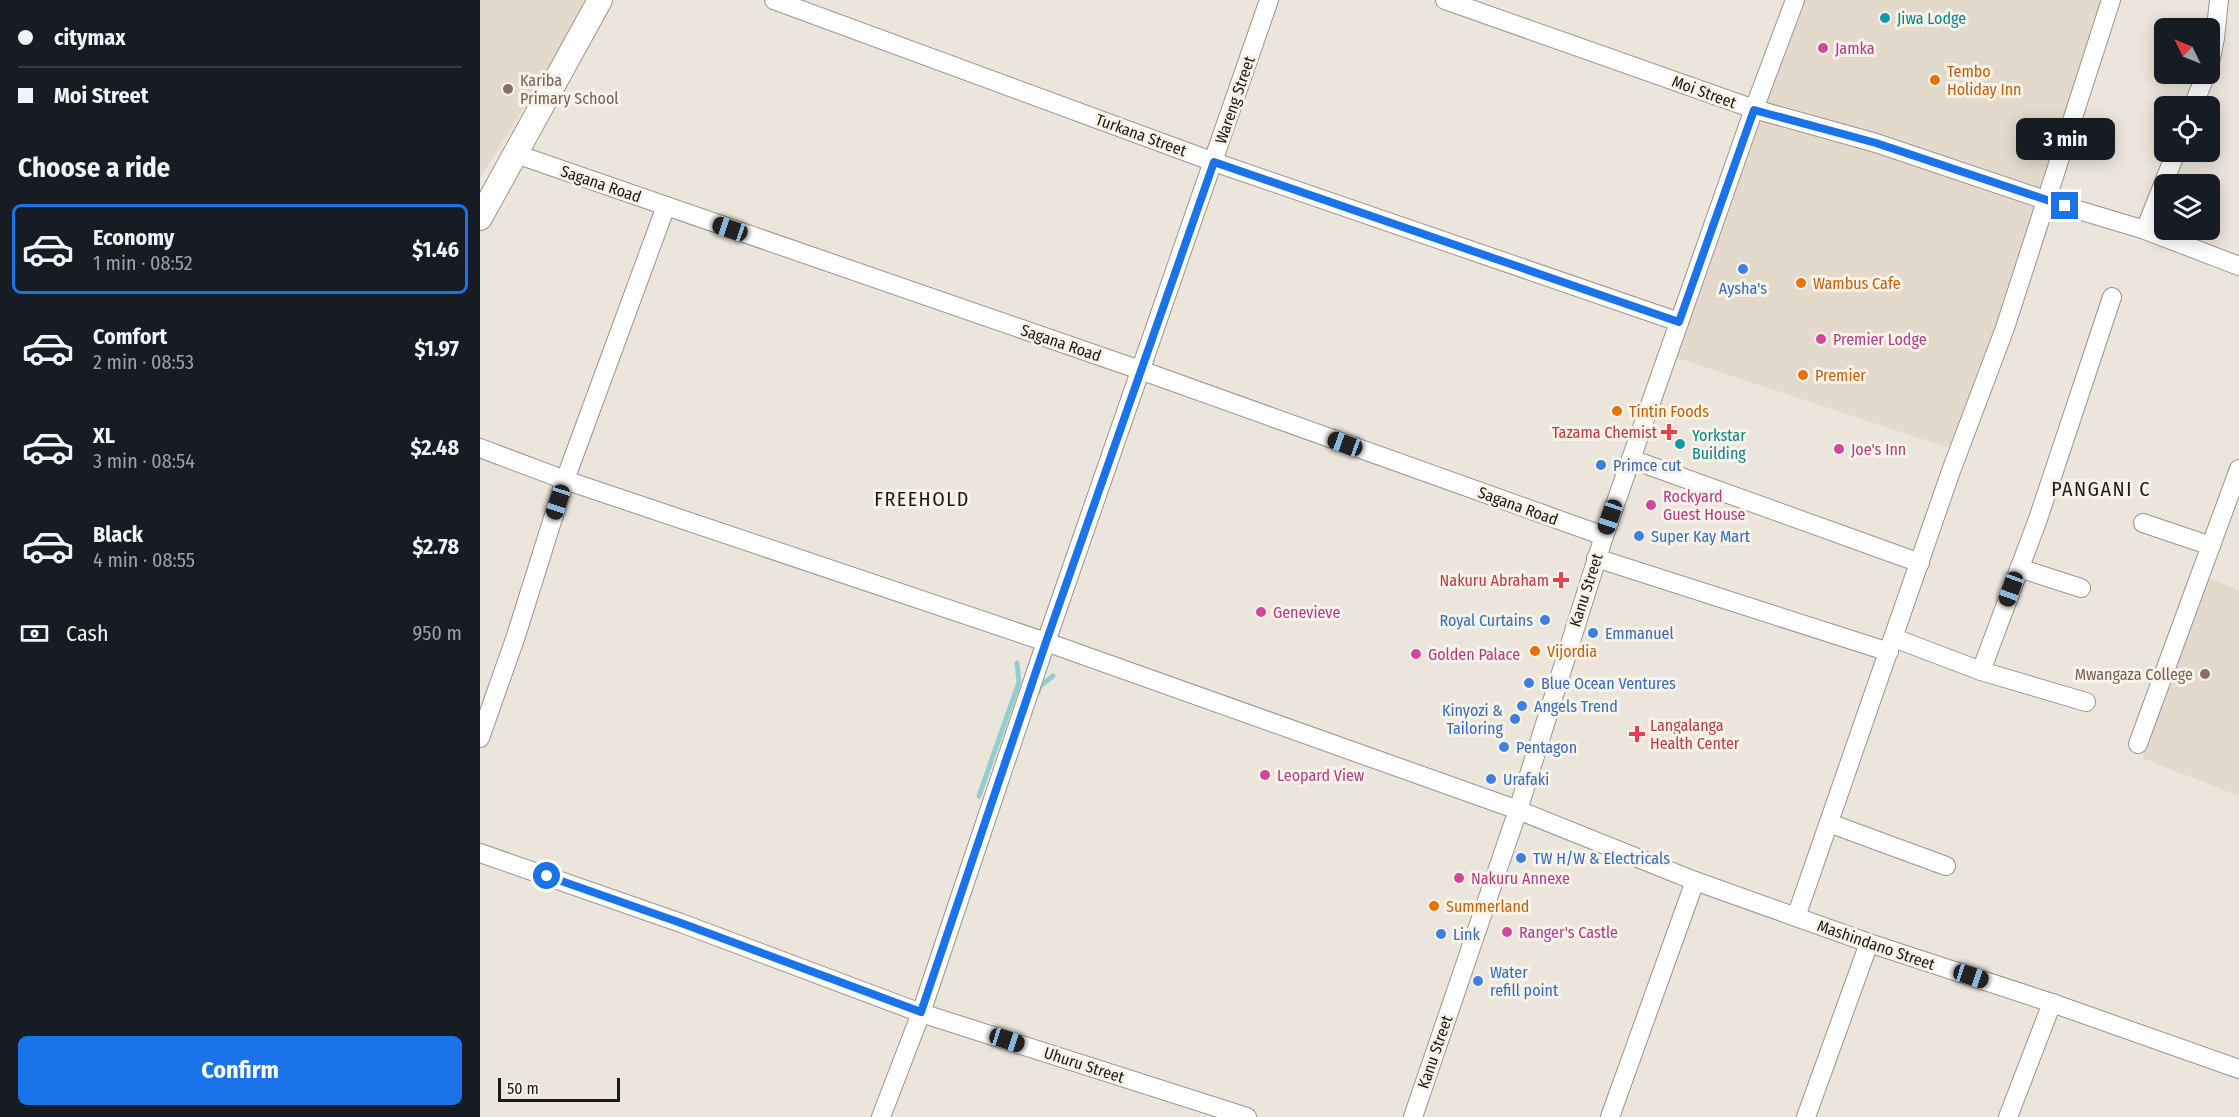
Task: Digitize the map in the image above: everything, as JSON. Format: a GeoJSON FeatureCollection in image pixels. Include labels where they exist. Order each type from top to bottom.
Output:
{"type":"FeatureCollection","features":[{"type":"Feature","properties":{"kind":"street"},"geometry":{"type":"LineString","coordinates":[[480,218],[600,0]]}},
{"type":"Feature","properties":{"kind":"street","name":"Turkana Street"},"geometry":{"type":"LineString","coordinates":[[774,0],[1214,162],[1679,322]]}},
{"type":"Feature","properties":{"kind":"street","name":"Wareng Street"},"geometry":{"type":"LineString","coordinates":[[881,1117],[921,1012],[1046,642],[1269,0]]}},
{"type":"Feature","properties":{"kind":"street","name":"Moi Street"},"geometry":{"type":"LineString","coordinates":[[1445,0],[1754,110],[1876,143],[2045,200],[2145,230],[2239,266]]}},
{"type":"Feature","properties":{"kind":"street","name":"Kanu Street"},"geometry":{"type":"LineString","coordinates":[[1413,1117],[1518,810],[1596,558],[1795,0]]}},
{"type":"Feature","properties":{"kind":"street"},"geometry":{"type":"LineString","coordinates":[[1796,917],[2004,328],[2111,0]]}},
{"type":"Feature","properties":{"kind":"street"},"geometry":{"type":"LineString","coordinates":[[2217,18],[2219,0]]}},
{"type":"Feature","properties":{"kind":"street","name":"Sagana Road"},"geometry":{"type":"LineString","coordinates":[[516,154],[1140,370],[1604,536]]}},
{"type":"Feature","properties":{"kind":"street"},"geometry":{"type":"LineString","coordinates":[[2145,230],[2172,162]]}},
{"type":"Feature","properties":{"kind":"street"},"geometry":{"type":"LineString","coordinates":[[480,738],[516,636],[566,480],[666,206]]}},
{"type":"Feature","properties":{"kind":"street"},"geometry":{"type":"LineString","coordinates":[[1981,671],[2038,519],[2112,297]]}},
{"type":"Feature","properties":{"kind":"street","name":"Mashindano Street"},"geometry":{"type":"LineString","coordinates":[[480,448],[566,480],[1046,642],[1518,810],[1695,881],[2239,1069]]}},
{"type":"Feature","properties":{"kind":"street"},"geometry":{"type":"LineString","coordinates":[[1631,459],[1920,563]]}},
{"type":"Feature","properties":{"kind":"street"},"geometry":{"type":"LineString","coordinates":[[2138,744],[2239,469]]}},
{"type":"Feature","properties":{"kind":"street"},"geometry":{"type":"LineString","coordinates":[[2143,523],[2211,546]]}},
{"type":"Feature","properties":{"kind":"street"},"geometry":{"type":"LineString","coordinates":[[1596,558],[2086,702]]}},
{"type":"Feature","properties":{"kind":"street"},"geometry":{"type":"LineString","coordinates":[[2019,568],[2081,588]]}},
{"type":"Feature","properties":{"kind":"street"},"geometry":{"type":"LineString","coordinates":[[1829,823],[1946,866]]}},
{"type":"Feature","properties":{"kind":"street","name":"Uhuru Street"},"geometry":{"type":"LineString","coordinates":[[480,853],[681,923],[921,1012],[1247,1117]]}},
{"type":"Feature","properties":{"kind":"street"},"geometry":{"type":"LineString","coordinates":[[1610,1117],[1695,881]]}},
{"type":"Feature","properties":{"kind":"street"},"geometry":{"type":"LineString","coordinates":[[1806,1117],[1869,943]]}},
{"type":"Feature","properties":{"kind":"street"},"geometry":{"type":"LineString","coordinates":[[2008,1117],[2052,1003]]}},
{"type":"Feature","properties":{"kind":"shaded area","name":"Kariba Primary School"},"geometry":{"type":"Polygon","coordinates":[[[480,0],[591,0],[480,178],[480,0]]]}},
{"type":"Feature","properties":{"kind":"shaded area"},"geometry":{"type":"Polygon","coordinates":[[[1793,0],[2115,0],[1962,452],[1668,355],[1793,0]]]}},
{"type":"Feature","properties":{"kind":"shaded area","name":"Mwangaza College"},"geometry":{"type":"Polygon","coordinates":[[[2205,577],[2239,590],[2239,796],[2142,758],[2205,577]]]}},
{"type":"Feature","properties":{"kind":"waterway"},"geometry":{"type":"LineString","coordinates":[[979,796],[1019,682],[1017,663]]}},
{"type":"Feature","properties":{"kind":"waterway"},"geometry":{"type":"LineString","coordinates":[[1038,692],[1040,686],[1053,676]]}},
{"type":"Feature","properties":{"kind":"place","name":"Jiwa Lodge"},"geometry":{"type":"Point","coordinates":[1885,18]}},
{"type":"Feature","properties":{"kind":"place","name":"Jamka"},"geometry":{"type":"Point","coordinates":[1823,48]}},
{"type":"Feature","properties":{"kind":"place","name":"Tembo Holiday Inn"},"geometry":{"type":"Point","coordinates":[1935,80]}},
{"type":"Feature","properties":{"kind":"place","name":"Kariba Primary School"},"geometry":{"type":"Point","coordinates":[508,89]}},
{"type":"Feature","properties":{"kind":"place","name":"Aysha's"},"geometry":{"type":"Point","coordinates":[1743,269]}},
{"type":"Feature","properties":{"kind":"place","name":"Wambus Cafe"},"geometry":{"type":"Point","coordinates":[1801,283]}},
{"type":"Feature","properties":{"kind":"place","name":"Premier Lodge"},"geometry":{"type":"Point","coordinates":[1821,339]}},
{"type":"Feature","properties":{"kind":"place","name":"Premier"},"geometry":{"type":"Point","coordinates":[1803,375]}},
{"type":"Feature","properties":{"kind":"place","name":"Tintin Foods"},"geometry":{"type":"Point","coordinates":[1617,411]}},
{"type":"Feature","properties":{"kind":"place","name":"Tazama Chemist"},"geometry":{"type":"Point","coordinates":[1669,432]}},
{"type":"Feature","properties":{"kind":"place","name":"Yorkstar Building"},"geometry":{"type":"Point","coordinates":[1680,444]}},
{"type":"Feature","properties":{"kind":"place","name":"Joe's Inn"},"geometry":{"type":"Point","coordinates":[1839,449]}},
{"type":"Feature","properties":{"kind":"place","name":"Primce cut"},"geometry":{"type":"Point","coordinates":[1601,465]}},
{"type":"Feature","properties":{"kind":"place","name":"Rockyard Guest House"},"geometry":{"type":"Point","coordinates":[1651,505]}},
{"type":"Feature","properties":{"kind":"place","name":"Super Kay Mart"},"geometry":{"type":"Point","coordinates":[1639,536]}},
{"type":"Feature","properties":{"kind":"place","name":"Nakuru Abraham"},"geometry":{"type":"Point","coordinates":[1561,580]}},
{"type":"Feature","properties":{"kind":"place","name":"Genevieve"},"geometry":{"type":"Point","coordinates":[1261,612]}},
{"type":"Feature","properties":{"kind":"place","name":"Royal Curtains"},"geometry":{"type":"Point","coordinates":[1545,620]}},
{"type":"Feature","properties":{"kind":"place","name":"Emmanuel"},"geometry":{"type":"Point","coordinates":[1593,633]}},
{"type":"Feature","properties":{"kind":"place","name":"Vijordia"},"geometry":{"type":"Point","coordinates":[1535,651]}},
{"type":"Feature","properties":{"kind":"place","name":"Golden Palace"},"geometry":{"type":"Point","coordinates":[1416,654]}},
{"type":"Feature","properties":{"kind":"place","name":"Mwangaza College"},"geometry":{"type":"Point","coordinates":[2205,674]}},
{"type":"Feature","properties":{"kind":"place","name":"Blue Ocean Ventures"},"geometry":{"type":"Point","coordinates":[1529,683]}},
{"type":"Feature","properties":{"kind":"place","name":"Angels Trend"},"geometry":{"type":"Point","coordinates":[1522,706]}},
{"type":"Feature","properties":{"kind":"place","name":"Kinyozi & Tailoring"},"geometry":{"type":"Point","coordinates":[1515,719]}},
{"type":"Feature","properties":{"kind":"place","name":"Langalanga Health Center"},"geometry":{"type":"Point","coordinates":[1637,734]}},
{"type":"Feature","properties":{"kind":"place","name":"Pentagon"},"geometry":{"type":"Point","coordinates":[1504,747]}},
{"type":"Feature","properties":{"kind":"place","name":"Leopard View"},"geometry":{"type":"Point","coordinates":[1265,775]}},
{"type":"Feature","properties":{"kind":"place","name":"Urafaki"},"geometry":{"type":"Point","coordinates":[1491,779]}},
{"type":"Feature","properties":{"kind":"place","name":"TW H/W & Electricals"},"geometry":{"type":"Point","coordinates":[1521,858]}},
{"type":"Feature","properties":{"kind":"place","name":"Nakuru Annexe"},"geometry":{"type":"Point","coordinates":[1459,878]}},
{"type":"Feature","properties":{"kind":"place","name":"Summerland"},"geometry":{"type":"Point","coordinates":[1434,906]}},
{"type":"Feature","properties":{"kind":"place","name":"Ranger's Castle"},"geometry":{"type":"Point","coordinates":[1507,932]}},
{"type":"Feature","properties":{"kind":"place","name":"Link"},"geometry":{"type":"Point","coordinates":[1441,934]}},
{"type":"Feature","properties":{"kind":"place","name":"Water refill point"},"geometry":{"type":"Point","coordinates":[1478,981]}},
{"type":"Feature","properties":{"kind":"district","name":"PANGANI C"},"geometry":{"type":"Point","coordinates":[2101,489]}},
{"type":"Feature","properties":{"kind":"district","name":"FREEHOLD"},"geometry":{"type":"Point","coordinates":[922,499]}},
{"type":"Feature","properties":{"kind":"route"},"geometry":{"type":"LineString","coordinates":[[547,876],[921,1012],[1046,642],[1214,162],[1679,322],[1754,110],[1876,143],[2065,206]]}}]}
